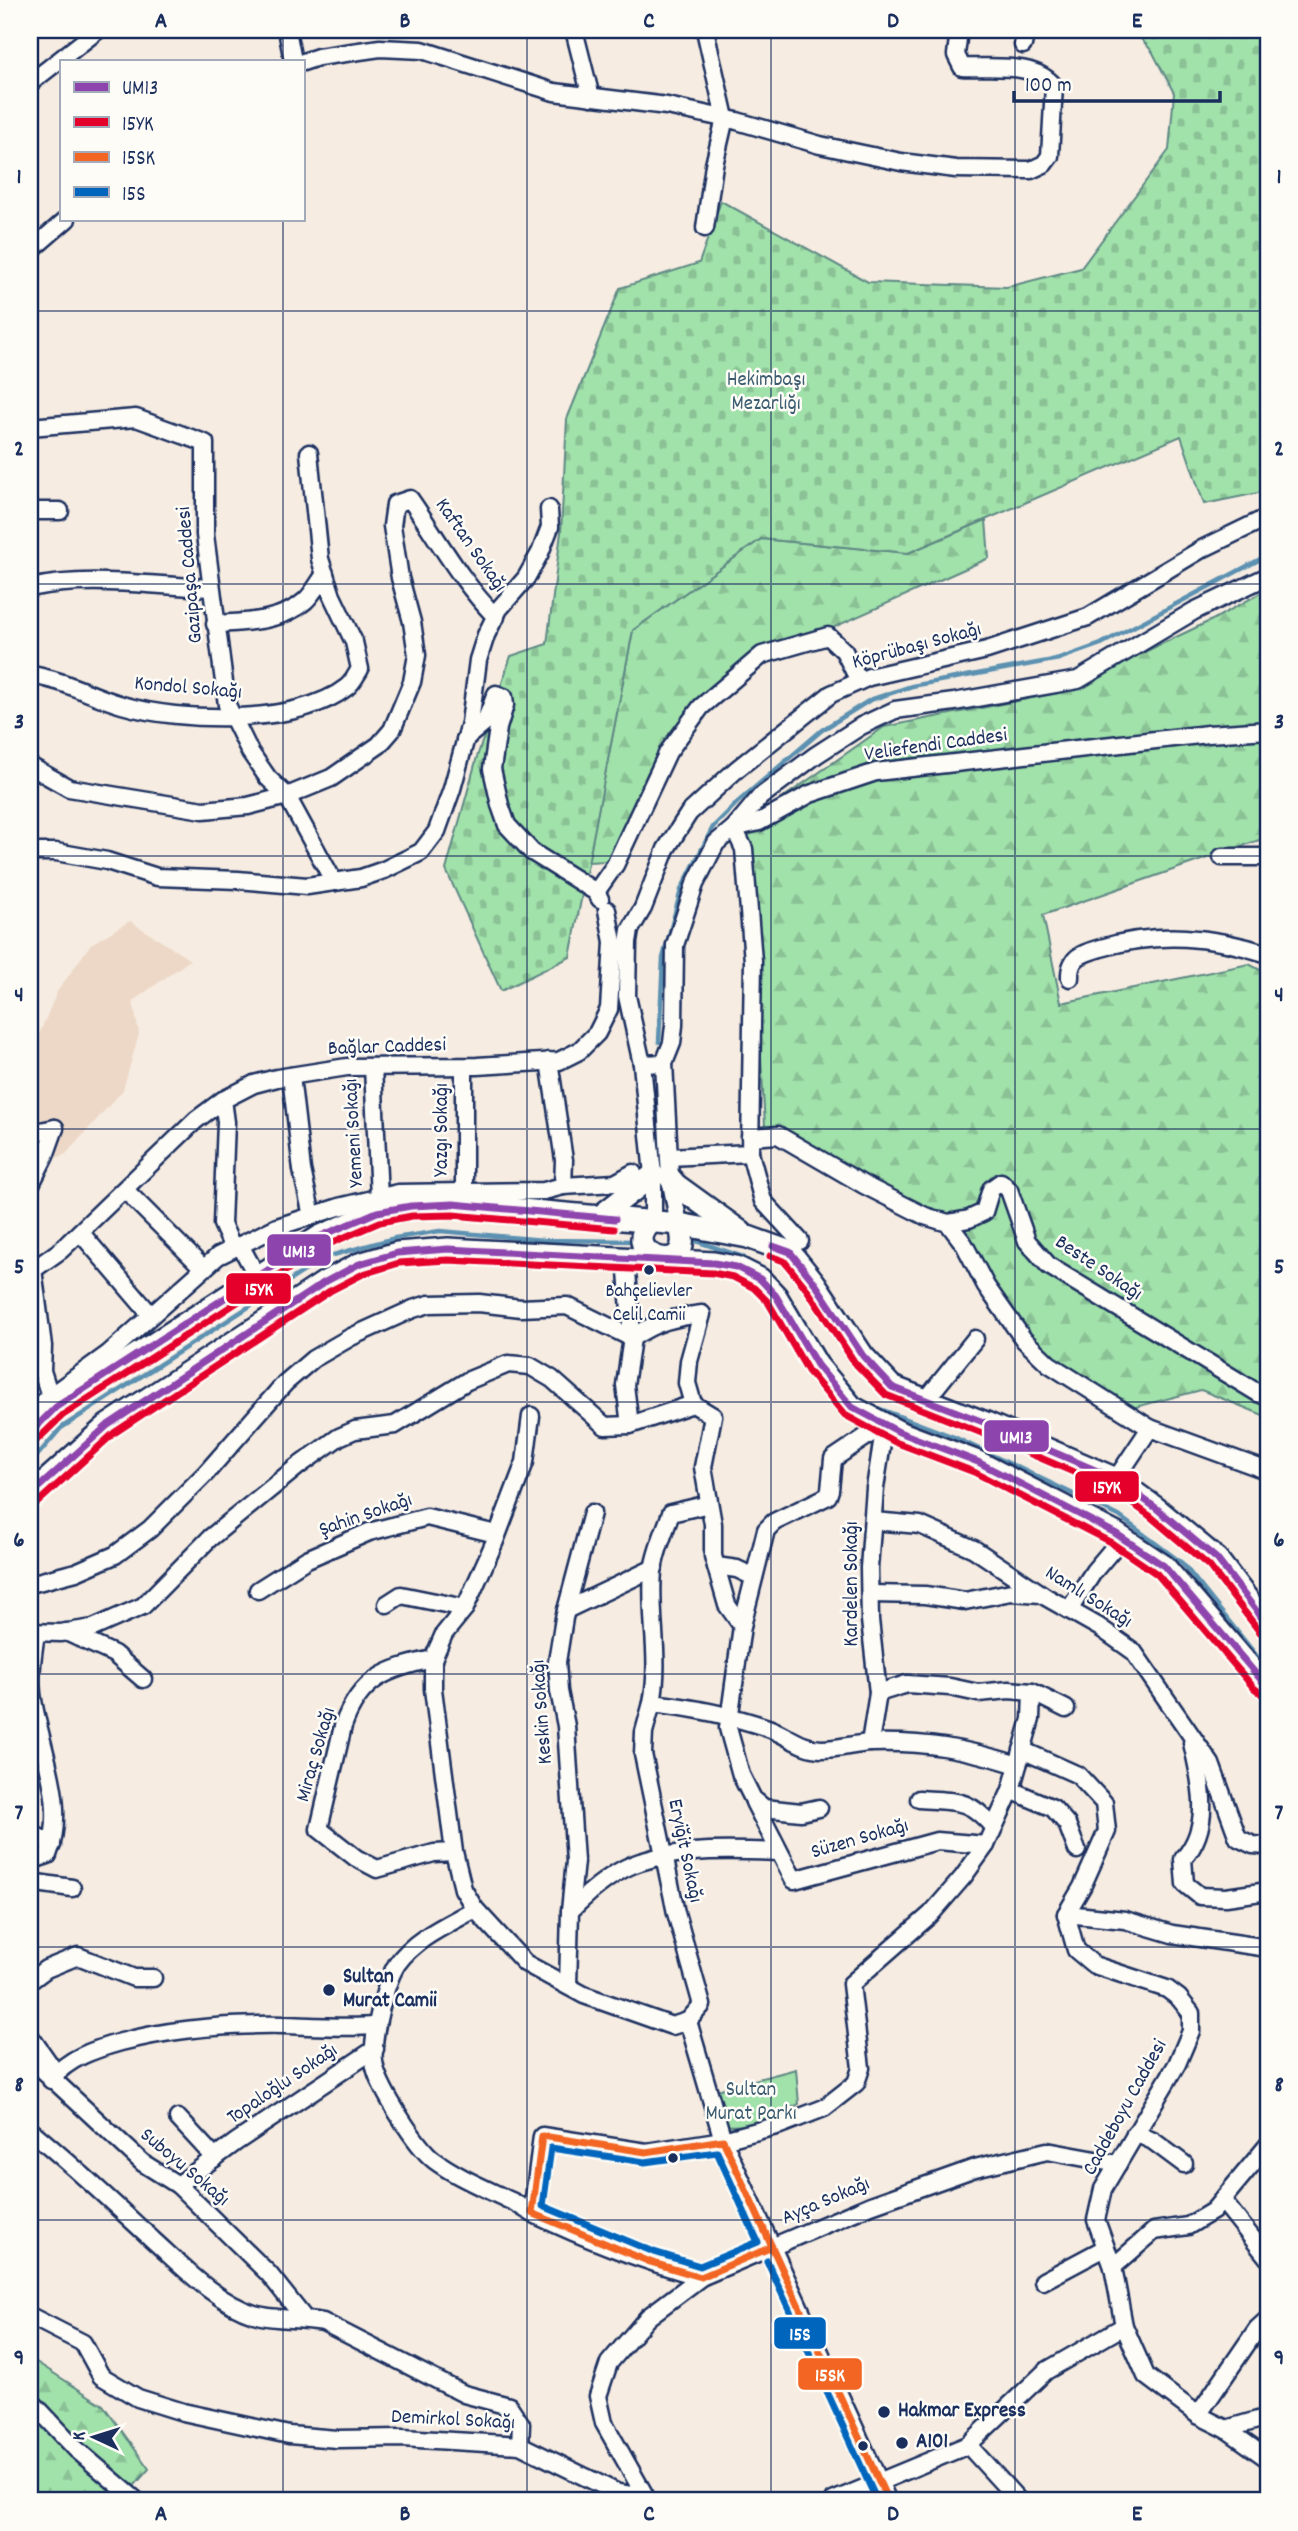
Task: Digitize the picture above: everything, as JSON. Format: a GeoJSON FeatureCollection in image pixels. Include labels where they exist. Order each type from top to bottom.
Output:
{"type":"FeatureCollection","features":[{"type":"Feature","properties":{"kind":"main road"},"geometry":{"type":"LineString","coordinates":[[598,1218],[656,1171],[748,1237]]}},
{"type":"Feature","properties":{"kind":"main road"},"geometry":{"type":"LineString","coordinates":[[30,1433],[56,1406],[319,1237],[377,1212],[411,1206],[453,1204],[679,1224],[748,1237],[790,1252],[814,1282],[863,1356],[892,1387],[986,1423],[1116,1479],[1156,1508],[1217,1559],[1268,1626]]}},
{"type":"Feature","properties":{"kind":"main road"},"geometry":{"type":"LineString","coordinates":[[653,1222],[644,1231],[643,1244],[650,1255],[663,1259],[669,1259],[680,1251],[683,1238],[679,1224]]}},
{"type":"Feature","properties":{"kind":"main road"},"geometry":{"type":"LineString","coordinates":[[30,1495],[108,1425],[325,1282],[359,1264],[397,1253],[448,1249],[714,1263],[736,1267],[760,1279],[776,1296],[817,1365],[852,1407],[885,1424],[978,1462],[1122,1538],[1164,1566],[1266,1685]]}},
{"type":"Feature","properties":{"kind":"street"},"geometry":{"type":"LineString","coordinates":[[30,83],[78,36],[99,30]]}},
{"type":"Feature","properties":{"kind":"street"},"geometry":{"type":"LineString","coordinates":[[287,30],[293,60]]}},
{"type":"Feature","properties":{"kind":"street"},"geometry":{"type":"LineString","coordinates":[[574,30],[592,97]]}},
{"type":"Feature","properties":{"kind":"street"},"geometry":{"type":"LineString","coordinates":[[705,30],[725,118],[714,165],[705,228]]}},
{"type":"Feature","properties":{"kind":"street"},"geometry":{"type":"LineString","coordinates":[[304,62],[318,57],[380,48],[422,51],[554,92],[667,106],[725,118],[820,145],[901,162],[956,169],[1031,170],[1044,164],[1050,156],[1054,86],[1046,76],[1028,71],[997,67],[962,67],[956,55],[959,30]]}},
{"type":"Feature","properties":{"kind":"street"},"geometry":{"type":"LineString","coordinates":[[30,251],[66,220]]}},
{"type":"Feature","properties":{"kind":"street","name":"Gazipaşa Caddesi"},"geometry":{"type":"LineString","coordinates":[[30,428],[136,418],[205,443],[205,536],[227,705],[250,752],[287,796],[334,882]]}},
{"type":"Feature","properties":{"kind":"street","name":"Kondol Sokağı"},"geometry":{"type":"LineString","coordinates":[[30,675],[100,695],[122,705],[234,718],[305,708],[334,696],[350,685],[360,670],[354,642],[320,559],[309,453]]}},
{"type":"Feature","properties":{"kind":"street","name":"Kaftan Sokağı"},"geometry":{"type":"LineString","coordinates":[[287,796],[331,778],[379,745],[393,730],[412,682],[417,655],[392,526],[395,504],[410,499],[452,564],[479,600],[496,617]]}},
{"type":"Feature","properties":{"kind":"street"},"geometry":{"type":"LineString","coordinates":[[30,852],[56,852],[107,861],[157,877],[307,886],[373,874],[421,852],[437,831],[452,789],[470,723],[478,660],[486,635],[540,553],[550,527],[549,509]]}},
{"type":"Feature","properties":{"kind":"street"},"geometry":{"type":"LineString","coordinates":[[30,511],[60,511]]}},
{"type":"Feature","properties":{"kind":"street","name":"Köprübaşı Sokağı"},"geometry":{"type":"LineString","coordinates":[[653,1222],[656,1171],[642,1064],[627,996],[630,930],[643,908],[666,849],[689,813],[737,769],[831,694],[869,677],[987,650],[1088,617],[1202,549],[1268,517]]}},
{"type":"Feature","properties":{"kind":"street"},"geometry":{"type":"LineString","coordinates":[[215,624],[261,621],[281,614],[305,601],[325,574]]}},
{"type":"Feature","properties":{"kind":"street"},"geometry":{"type":"LineString","coordinates":[[679,1224],[656,1171],[664,1063],[672,1043],[674,1025],[675,945],[695,884],[716,843],[734,828],[760,797],[816,755],[861,726],[895,710],[1078,680],[1194,611],[1268,576]]}},
{"type":"Feature","properties":{"kind":"street"},"geometry":{"type":"LineString","coordinates":[[30,588],[51,583],[106,582],[211,588]]}},
{"type":"Feature","properties":{"kind":"street"},"geometry":{"type":"LineString","coordinates":[[596,892],[615,865],[668,752],[701,707],[736,675],[762,655],[828,636],[844,652],[859,681]]}},
{"type":"Feature","properties":{"kind":"street"},"geometry":{"type":"LineString","coordinates":[[465,739],[485,722],[496,694],[503,697],[505,705],[498,728],[492,769],[507,825],[532,852],[596,892],[607,910],[630,930]]}},
{"type":"Feature","properties":{"kind":"street","name":"Veliefendi Caddesi"},"geometry":{"type":"LineString","coordinates":[[734,828],[759,822],[810,794],[876,772],[1208,734],[1268,730]]}},
{"type":"Feature","properties":{"kind":"street"},"geometry":{"type":"LineString","coordinates":[[30,766],[69,788],[203,810],[248,806],[287,796]]}},
{"type":"Feature","properties":{"kind":"street"},"geometry":{"type":"LineString","coordinates":[[734,828],[744,849],[754,961],[750,1145],[763,1201],[800,1241]]}},
{"type":"Feature","properties":{"kind":"street"},"geometry":{"type":"LineString","coordinates":[[1222,857],[1268,857]]}},
{"type":"Feature","properties":{"kind":"street","name":"Bağlar Caddesi"},"geometry":{"type":"LineString","coordinates":[[32,1270],[61,1251],[196,1119],[223,1100],[254,1084],[346,1068],[464,1067],[559,1060],[579,1051],[597,1033],[608,1009],[613,942],[607,910]]}},
{"type":"Feature","properties":{"kind":"street"},"geometry":{"type":"LineString","coordinates":[[1070,978],[1071,964],[1079,954],[1139,939],[1202,938],[1228,942],[1268,954]]}},
{"type":"Feature","properties":{"kind":"street"},"geometry":{"type":"LineString","coordinates":[[549,1061],[564,1160],[563,1186]]}},
{"type":"Feature","properties":{"kind":"street"},"geometry":{"type":"LineString","coordinates":[[642,1064],[664,1063]]}},
{"type":"Feature","properties":{"kind":"street","name":"Yemeni Sokağı"},"geometry":{"type":"LineString","coordinates":[[373,1067],[379,1198]]}},
{"type":"Feature","properties":{"kind":"street","name":"Yazgı Sokağı"},"geometry":{"type":"LineString","coordinates":[[464,1067],[464,1192]]}},
{"type":"Feature","properties":{"kind":"street"},"geometry":{"type":"LineString","coordinates":[[291,1076],[302,1170],[312,1216]]}},
{"type":"Feature","properties":{"kind":"street"},"geometry":{"type":"LineString","coordinates":[[223,1100],[226,1122],[222,1224],[258,1278]]}},
{"type":"Feature","properties":{"kind":"street"},"geometry":{"type":"LineString","coordinates":[[30,1133],[55,1128],[30,1186]]}},
{"type":"Feature","properties":{"kind":"street"},"geometry":{"type":"LineString","coordinates":[[30,1414],[50,1395],[108,1354],[218,1256],[277,1227],[398,1193],[544,1191],[563,1186],[615,1183],[778,1135],[864,1185],[925,1216],[948,1223],[964,1244],[986,1286],[1024,1340],[1049,1364],[1150,1428],[1268,1471]]}},
{"type":"Feature","properties":{"kind":"street","name":"Beste Sokağı"},"geometry":{"type":"LineString","coordinates":[[948,1223],[984,1212],[991,1189],[1001,1182],[1009,1191],[1027,1241],[1049,1266],[1247,1387],[1268,1397]]}},
{"type":"Feature","properties":{"kind":"street"},"geometry":{"type":"LineString","coordinates":[[125,1190],[203,1268]]}},
{"type":"Feature","properties":{"kind":"street"},"geometry":{"type":"LineString","coordinates":[[80,1232],[150,1314]]}},
{"type":"Feature","properties":{"kind":"street"},"geometry":{"type":"LineString","coordinates":[[626,1257],[632,1338],[625,1385],[630,1425]]}},
{"type":"Feature","properties":{"kind":"street"},"geometry":{"type":"LineString","coordinates":[[32,1270],[43,1346],[42,1371],[50,1395]]}},
{"type":"Feature","properties":{"kind":"street"},"geometry":{"type":"LineString","coordinates":[[30,1584],[76,1572],[124,1549],[150,1529],[206,1474],[285,1383],[313,1359],[351,1336],[413,1309],[429,1304],[479,1303],[521,1308],[567,1306],[632,1338]]}},
{"type":"Feature","properties":{"kind":"street"},"geometry":{"type":"LineString","coordinates":[[632,1338],[670,1318],[702,1314],[689,1361],[687,1383],[693,1404],[713,1416],[703,1467],[713,1524],[713,1556],[727,1605],[742,1626]]}},
{"type":"Feature","properties":{"kind":"street"},"geometry":{"type":"LineString","coordinates":[[925,1401],[975,1339]]}},
{"type":"Feature","properties":{"kind":"street"},"geometry":{"type":"LineString","coordinates":[[30,1861],[48,1855],[52,1845],[54,1814],[51,1778],[32,1693],[33,1633],[93,1628],[143,1606],[210,1538],[297,1467],[339,1437],[355,1430],[395,1425],[467,1381],[508,1364],[530,1366],[552,1379],[605,1426],[630,1425],[693,1404]]}},
{"type":"Feature","properties":{"kind":"street"},"geometry":{"type":"LineString","coordinates":[[531,1416],[525,1462],[515,1492],[465,1608],[444,1634],[433,1659],[433,1689],[454,1852],[463,1889],[475,1909],[525,1963],[584,1995],[672,2026],[688,2021],[723,2140],[888,2501]]}},
{"type":"Feature","properties":{"kind":"street","name":"Kardelen Sokağı"},"geometry":{"type":"LineString","coordinates":[[870,1743],[878,1693],[870,1594],[873,1521],[885,1424]]}},
{"type":"Feature","properties":{"kind":"street","name":"Süzen Sokağı"},"geometry":{"type":"LineString","coordinates":[[885,1424],[833,1459],[831,1490],[828,1496],[774,1522],[766,1530],[742,1626],[728,1728],[740,1774],[794,1880],[937,1841],[986,1845]]}},
{"type":"Feature","properties":{"kind":"street"},"geometry":{"type":"LineString","coordinates":[[1116,1479],[1150,1428]]}},
{"type":"Feature","properties":{"kind":"street","name":"Eryiğit Sokağı"},"geometry":{"type":"LineString","coordinates":[[688,2021],[702,2005],[676,1913],[643,1754],[643,1732],[657,1679],[652,1604],[654,1568],[671,1513],[709,1504]]}},
{"type":"Feature","properties":{"kind":"street","name":"Keskin Sokağı"},"geometry":{"type":"LineString","coordinates":[[568,1986],[570,1911],[575,1861],[566,1726],[557,1662],[566,1609],[592,1513]]}},
{"type":"Feature","properties":{"kind":"street","name":"Şahin Sokağı"},"geometry":{"type":"LineString","coordinates":[[258,1590],[307,1559],[369,1532],[427,1517],[496,1534]]}},
{"type":"Feature","properties":{"kind":"street","name":"Namlı Sokağı"},"geometry":{"type":"LineString","coordinates":[[873,1521],[920,1525],[974,1549],[1133,1651],[1211,1764],[1238,1838],[1252,1845],[1268,1846]]}},
{"type":"Feature","properties":{"kind":"street"},"geometry":{"type":"LineString","coordinates":[[1069,1610],[1094,1570],[1122,1538]]}},
{"type":"Feature","properties":{"kind":"street"},"geometry":{"type":"LineString","coordinates":[[716,1566],[737,1569],[754,1577]]}},
{"type":"Feature","properties":{"kind":"street"},"geometry":{"type":"LineString","coordinates":[[566,1609],[654,1568]]}},
{"type":"Feature","properties":{"kind":"street"},"geometry":{"type":"LineString","coordinates":[[870,1594],[925,1595],[965,1601],[1011,1592],[1042,1595]]}},
{"type":"Feature","properties":{"kind":"street"},"geometry":{"type":"LineString","coordinates":[[387,1604],[401,1595],[465,1608]]}},
{"type":"Feature","properties":{"kind":"street"},"geometry":{"type":"LineString","coordinates":[[66,1632],[114,1654],[143,1679]]}},
{"type":"Feature","properties":{"kind":"street","name":"Miraç Sokağı"},"geometry":{"type":"LineString","coordinates":[[433,1659],[384,1673],[359,1695],[349,1710],[344,1726],[319,1829],[356,1858],[377,1869],[434,1853],[454,1852]]}},
{"type":"Feature","properties":{"kind":"street"},"geometry":{"type":"LineString","coordinates":[[878,1693],[907,1684],[950,1687],[978,1693],[1009,1690],[1032,1692],[1066,1709]]}},
{"type":"Feature","properties":{"kind":"street"},"geometry":{"type":"LineString","coordinates":[[531,2213],[542,2136],[646,2152],[723,2140],[780,2125],[824,2108],[856,2083],[861,2068],[851,1984],[931,1914],[986,1845],[1011,1790],[1031,1719],[1032,1692]]}},
{"type":"Feature","properties":{"kind":"street"},"geometry":{"type":"LineString","coordinates":[[652,1703],[682,1706],[771,1729],[800,1745],[821,1749],[870,1743],[942,1745],[1020,1757],[1078,1775],[1104,1803],[1107,1831],[1082,1887],[1066,1914],[1125,1920],[1172,1934],[1268,1948]]}},
{"type":"Feature","properties":{"kind":"street"},"geometry":{"type":"LineString","coordinates":[[1189,1731],[1200,1779],[1203,1819],[1193,1848],[1183,1859],[1185,1884],[1200,1896],[1226,1897],[1268,1892]]}},
{"type":"Feature","properties":{"kind":"street"},"geometry":{"type":"LineString","coordinates":[[1011,1790],[1053,1808],[1067,1824],[1077,1850]]}},
{"type":"Feature","properties":{"kind":"street"},"geometry":{"type":"LineString","coordinates":[[753,1799],[764,1808],[801,1812],[819,1808]]}},
{"type":"Feature","properties":{"kind":"street"},"geometry":{"type":"LineString","coordinates":[[919,1799],[965,1803],[979,1811],[993,1827]]}},
{"type":"Feature","properties":{"kind":"street"},"geometry":{"type":"LineString","coordinates":[[30,1832],[52,1845]]}},
{"type":"Feature","properties":{"kind":"street"},"geometry":{"type":"LineString","coordinates":[[30,1846],[52,1845]]}},
{"type":"Feature","properties":{"kind":"street"},"geometry":{"type":"LineString","coordinates":[[570,1911],[613,1876],[638,1862],[726,1850],[779,1852]]}},
{"type":"Feature","properties":{"kind":"street"},"geometry":{"type":"LineString","coordinates":[[30,1882],[72,1888]]}},
{"type":"Feature","properties":{"kind":"street"},"geometry":{"type":"LineString","coordinates":[[475,1909],[428,1936],[397,1964],[388,1987],[376,2026],[374,2066],[401,2120],[433,2159],[480,2188],[512,2200],[531,2213],[650,2262],[701,2277]]}},
{"type":"Feature","properties":{"kind":"street","name":"Caddeboyu Caddesi"},"geometry":{"type":"LineString","coordinates":[[1066,1914],[1076,1950],[1094,1965],[1167,1989],[1179,1998],[1191,2013],[1191,2031],[1177,2064],[1103,2189],[1096,2220],[1113,2267],[1124,2326],[1146,2376],[1198,2415],[1226,2429],[1268,2459]]}},
{"type":"Feature","properties":{"kind":"street"},"geometry":{"type":"LineString","coordinates":[[30,1981],[46,1969],[78,1956],[134,1978],[153,1978]]}},
{"type":"Feature","properties":{"kind":"street"},"geometry":{"type":"LineString","coordinates":[[30,2036],[54,2076],[69,2063],[96,2049],[149,2035],[255,2025],[345,2028],[376,2026]]}},
{"type":"Feature","properties":{"kind":"street","name":"Topaloğlu Sokağı"},"geometry":{"type":"LineString","coordinates":[[178,2185],[375,2049]]}},
{"type":"Feature","properties":{"kind":"street","name":"Suboyu Sokağı"},"geometry":{"type":"LineString","coordinates":[[30,2058],[54,2076],[143,2163],[178,2185],[269,2274],[304,2318]]}},
{"type":"Feature","properties":{"kind":"street"},"geometry":{"type":"LineString","coordinates":[[178,2118],[215,2158]]}},
{"type":"Feature","properties":{"kind":"street"},"geometry":{"type":"LineString","coordinates":[[30,2130],[63,2156],[190,2273],[220,2296],[253,2314],[323,2322],[464,2393],[509,2406],[521,2424],[520,2445]]}},
{"type":"Feature","properties":{"kind":"street"},"geometry":{"type":"LineString","coordinates":[[1135,2133],[1153,2141],[1184,2164]]}},
{"type":"Feature","properties":{"kind":"street"},"geometry":{"type":"LineString","coordinates":[[1113,2267],[1154,2231],[1188,2226],[1213,2211],[1268,2145]]}},
{"type":"Feature","properties":{"kind":"street","name":"Ayça Sokağı"},"geometry":{"type":"LineString","coordinates":[[646,2499],[604,2423],[598,2396],[610,2364],[648,2317],[701,2277],[871,2205],[975,2168],[1046,2151],[1118,2164]]}},
{"type":"Feature","properties":{"kind":"street"},"geometry":{"type":"LineString","coordinates":[[1222,2200],[1268,2258]]}},
{"type":"Feature","properties":{"kind":"street"},"geometry":{"type":"LineString","coordinates":[[1043,2281],[1105,2248]]}},
{"type":"Feature","properties":{"kind":"street","name":"Demirkol Sokağı"},"geometry":{"type":"LineString","coordinates":[[30,2316],[83,2343],[101,2376],[138,2398],[183,2412],[289,2435],[520,2445],[618,2493],[646,2499]]}},
{"type":"Feature","properties":{"kind":"street"},"geometry":{"type":"LineString","coordinates":[[1198,2415],[1257,2329],[1268,2319]]}},
{"type":"Feature","properties":{"kind":"street"},"geometry":{"type":"LineString","coordinates":[[833,2501],[968,2445],[1046,2371],[1124,2326]]}},
{"type":"Feature","properties":{"kind":"street"},"geometry":{"type":"LineString","coordinates":[[30,2400],[77,2450],[137,2501]]}},
{"type":"Feature","properties":{"kind":"street"},"geometry":{"type":"LineString","coordinates":[[1226,2429],[1268,2417]]}},
{"type":"Feature","properties":{"kind":"street"},"geometry":{"type":"LineString","coordinates":[[968,2445],[1019,2501]]}},
{"type":"Feature","properties":{"kind":"shaded area"},"geometry":{"type":"Polygon","coordinates":[[[130,921],[190,960],[133,1001],[139,1034],[123,1090],[66,1154],[30,1169],[30,1056],[57,992],[91,944],[130,921]]]}},
{"type":"Feature","properties":{"kind":"green space","name":"Hekimbaşı Mezarlığı"},"geometry":{"type":"Polygon","coordinates":[[[1133,30],[1268,30],[1268,491],[1204,504],[1181,436],[908,553],[761,539],[633,630],[570,957],[501,991],[446,870],[477,757],[511,656],[547,644],[561,532],[567,419],[620,288],[699,263],[721,201],[868,282],[1007,287],[1081,268],[1169,150],[1174,93],[1152,51],[1133,30]]]}},
{"type":"Feature","properties":{"kind":"green space"},"geometry":{"type":"Polygon","coordinates":[[[986,520],[989,558],[722,677],[648,772],[609,861],[588,862],[633,630],[761,539],[908,553],[986,520]]]}},
{"type":"Feature","properties":{"kind":"green space"},"geometry":{"type":"Polygon","coordinates":[[[1268,589],[1268,837],[1043,915],[1061,1003],[1249,964],[1268,974],[1268,1417],[1201,1390],[1128,1409],[1020,1341],[967,1235],[765,1126],[748,837],[764,811],[884,727],[1058,693],[1212,620],[1268,589]]]}},
{"type":"Feature","properties":{"kind":"green space","name":"Sultan Murat Parkı"},"geometry":{"type":"Polygon","coordinates":[[[796,2069],[799,2104],[757,2125],[723,2126],[713,2091],[796,2069]]]}},
{"type":"Feature","properties":{"kind":"green space"},"geometry":{"type":"Polygon","coordinates":[[[30,2358],[103,2405],[149,2469],[121,2501],[30,2499],[30,2358]]]}},
{"type":"Feature","properties":{"kind":"waterway"},"geometry":{"type":"LineString","coordinates":[[659,1042],[663,958],[681,890],[713,827],[739,801],[822,730],[870,700],[912,686],[1059,659],[1101,644],[1268,555]]}},
{"type":"Feature","properties":{"kind":"waterway"},"geometry":{"type":"LineString","coordinates":[[30,1464],[61,1428],[326,1257],[395,1238],[440,1231],[544,1240],[636,1241]]}},
{"type":"Feature","properties":{"kind":"waterway"},"geometry":{"type":"LineString","coordinates":[[696,1241],[743,1257],[754,1266]]}},
{"type":"Feature","properties":{"kind":"waterway"},"geometry":{"type":"LineString","coordinates":[[819,1348],[829,1365]]}},
{"type":"Feature","properties":{"kind":"waterway"},"geometry":{"type":"LineString","coordinates":[[847,1384],[862,1402],[954,1437],[1119,1516],[1182,1563],[1268,1670]]}},
{"type":"Feature","properties":{"kind":"transit line","name":"UM13"},"geometry":{"type":"LineString","coordinates":[[30,1433],[56,1407],[319,1237],[377,1212],[411,1206],[453,1204],[615,1219]]}},
{"type":"Feature","properties":{"kind":"transit line","name":"15YK"},"geometry":{"type":"LineString","coordinates":[[37,1440],[63,1415],[324,1246],[380,1222],[412,1216],[453,1215],[614,1229]]}},
{"type":"Feature","properties":{"kind":"transit line","name":"UM13"},"geometry":{"type":"LineString","coordinates":[[773,1246],[790,1252],[814,1282],[863,1356],[892,1387],[986,1423],[1116,1479],[1156,1508],[1217,1559],[1268,1626]]}},
{"type":"Feature","properties":{"kind":"transit line","name":"UM13"},"geometry":{"type":"LineString","coordinates":[[30,1495],[108,1425],[325,1282],[359,1264],[397,1253],[448,1249],[714,1263],[736,1267],[760,1279],[776,1296],[817,1365],[852,1407],[899,1432],[978,1462],[1115,1533],[1164,1566],[1268,1685]]}},
{"type":"Feature","properties":{"kind":"transit line","name":"15YK"},"geometry":{"type":"LineString","coordinates":[[770,1256],[784,1261],[806,1288],[855,1363],[886,1395],[1111,1488],[1150,1516],[1209,1566],[1260,1632]]}},
{"type":"Feature","properties":{"kind":"transit line","name":"15YK"},"geometry":{"type":"LineString","coordinates":[[37,1503],[114,1433],[330,1291],[363,1274],[399,1263],[448,1260],[713,1273],[733,1277],[754,1288],[768,1302],[808,1371],[845,1415],[895,1442],[974,1472],[1110,1542],[1157,1574],[1262,1694]]}},
{"type":"Feature","properties":{"kind":"transit line","name":"15SK"},"geometry":{"type":"LineString","coordinates":[[542,2136],[646,2152],[723,2140],[772,2247],[701,2277],[650,2262],[532,2213],[542,2136]]}},
{"type":"Feature","properties":{"kind":"transit line","name":"15S"},"geometry":{"type":"LineString","coordinates":[[551,2148],[645,2162],[717,2152],[758,2242],[700,2266],[654,2252],[543,2206],[551,2148]]}},
{"type":"Feature","properties":{"kind":"transit line","name":"15SK"},"geometry":{"type":"LineString","coordinates":[[772,2247],[888,2501]]}},
{"type":"Feature","properties":{"kind":"transit line","name":"15S"},"geometry":{"type":"LineString","coordinates":[[767,2261],[877,2501]]}},
{"type":"Feature","properties":{"kind":"place","name":"Bahçelievler Celil Camii"},"geometry":{"type":"Point","coordinates":[649,1270]}},
{"type":"Feature","properties":{"kind":"place","name":"Sultan Murat Camii"},"geometry":{"type":"Point","coordinates":[329,1990]}},
{"type":"Feature","properties":{"kind":"place","name":"Hakmar Express"},"geometry":{"type":"Point","coordinates":[884,2412]}},
{"type":"Feature","properties":{"kind":"place","name":"A101"},"geometry":{"type":"Point","coordinates":[902,2443]}}]}
